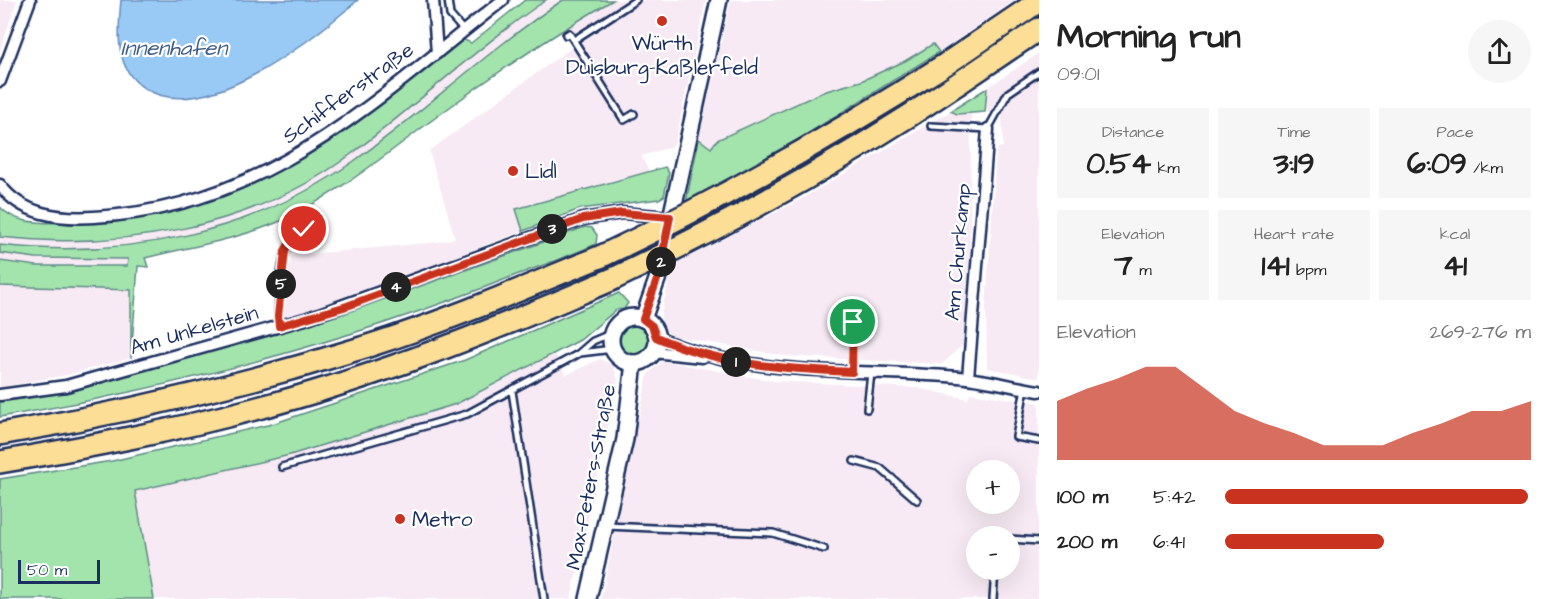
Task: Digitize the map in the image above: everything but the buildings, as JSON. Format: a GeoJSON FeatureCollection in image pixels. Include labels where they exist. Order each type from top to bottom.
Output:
{"type":"FeatureCollection","features":[{"type":"Feature","properties":{"kind":"highway"},"geometry":{"type":"LineString","coordinates":[[0,434],[115,414],[251,380],[370,346],[487,303],[602,256],[687,216],[784,164],[946,64],[1039,2]]}},
{"type":"Feature","properties":{"kind":"highway"},"geometry":{"type":"LineString","coordinates":[[0,462],[107,444],[259,408],[379,371],[496,329],[613,279],[696,240],[798,186],[874,140],[1039,29]]}},
{"type":"Feature","properties":{"kind":"street"},"geometry":{"type":"LineString","coordinates":[[0,81],[30,0]]}},
{"type":"Feature","properties":{"kind":"street","name":"Schifferstraße"},"geometry":{"type":"LineString","coordinates":[[433,0],[436,49]]}},
{"type":"Feature","properties":{"kind":"street","name":"Schifferstraße"},"geometry":{"type":"LineString","coordinates":[[0,185],[22,205],[40,213],[62,217],[118,216],[211,194],[276,167],[330,135],[436,49],[464,31],[503,0]]}},
{"type":"Feature","properties":{"kind":"street"},"geometry":{"type":"LineString","coordinates":[[643,319],[658,277],[719,0]]}},
{"type":"Feature","properties":{"kind":"street","name":"Am Churkamp"},"geometry":{"type":"LineString","coordinates":[[968,378],[988,129]]}},
{"type":"Feature","properties":{"kind":"street","name":"Am Unkelstein"},"geometry":{"type":"LineString","coordinates":[[0,395],[23,394],[66,386],[347,306],[583,219],[622,213],[670,217]]}},
{"type":"Feature","properties":{"kind":"street"},"geometry":{"type":"LineString","coordinates":[[613,350],[612,333],[621,321],[636,317],[652,326],[655,344]]}},
{"type":"Feature","properties":{"kind":"street"},"geometry":{"type":"LineString","coordinates":[[655,344],[783,369],[968,378],[1039,391]]}},
{"type":"Feature","properties":{"kind":"street"},"geometry":{"type":"LineString","coordinates":[[655,344],[720,358]]}},
{"type":"Feature","properties":{"kind":"street","name":"Max-Peters-Straße"},"geometry":{"type":"LineString","coordinates":[[613,350],[621,359],[634,363],[648,358],[655,344]]}},
{"type":"Feature","properties":{"kind":"street","name":"Max-Peters-Straße"},"geometry":{"type":"LineString","coordinates":[[588,599],[625,439],[634,363]]}},
{"type":"Feature","properties":{"kind":"lane"},"geometry":{"type":"LineString","coordinates":[[448,0],[450,15],[464,31]]}},
{"type":"Feature","properties":{"kind":"lane"},"geometry":{"type":"LineString","coordinates":[[574,40],[636,0]]}},
{"type":"Feature","properties":{"kind":"lane"},"geometry":{"type":"LineString","coordinates":[[566,35],[569,33],[574,40],[624,120],[634,114]]}},
{"type":"Feature","properties":{"kind":"lane"},"geometry":{"type":"LineString","coordinates":[[932,126],[988,129],[1008,93],[1039,72]]}},
{"type":"Feature","properties":{"kind":"lane"},"geometry":{"type":"LineString","coordinates":[[279,326],[285,251],[297,234],[304,229],[312,228]]}},
{"type":"Feature","properties":{"kind":"lane"},"geometry":{"type":"LineString","coordinates":[[852,372],[853,322]]}},
{"type":"Feature","properties":{"kind":"lane"},"geometry":{"type":"LineString","coordinates":[[282,467],[467,414],[578,354],[593,341],[612,333]]}},
{"type":"Feature","properties":{"kind":"lane"},"geometry":{"type":"LineString","coordinates":[[578,354],[613,350]]}},
{"type":"Feature","properties":{"kind":"lane"},"geometry":{"type":"LineString","coordinates":[[867,409],[871,373]]}},
{"type":"Feature","properties":{"kind":"lane"},"geometry":{"type":"LineString","coordinates":[[1024,388],[1016,437],[1039,441]]}},
{"type":"Feature","properties":{"kind":"lane"},"geometry":{"type":"LineString","coordinates":[[512,391],[544,599]]}},
{"type":"Feature","properties":{"kind":"lane"},"geometry":{"type":"LineString","coordinates":[[854,461],[880,468],[917,500]]}},
{"type":"Feature","properties":{"kind":"lane"},"geometry":{"type":"LineString","coordinates":[[604,525],[773,533],[824,549]]}},
{"type":"Feature","properties":{"kind":"lane"},"geometry":{"type":"LineString","coordinates":[[1020,540],[1039,541]]}},
{"type":"Feature","properties":{"kind":"lane"},"geometry":{"type":"LineString","coordinates":[[993,599],[994,580]]}},
{"type":"Feature","properties":{"kind":"shaded area"},"geometry":{"type":"Polygon","coordinates":[[[0,0],[17,0],[0,51],[0,0]]]}},
{"type":"Feature","properties":{"kind":"shaded area"},"geometry":{"type":"Polygon","coordinates":[[[546,0],[563,0],[529,22],[353,162],[312,187],[267,208],[203,232],[144,245],[39,250],[0,245],[0,237],[39,241],[90,241],[143,237],[200,225],[263,203],[349,156],[475,52],[546,0]]]}},
{"type":"Feature","properties":{"kind":"shaded area"},"geometry":{"type":"Polygon","coordinates":[[[613,0],[706,0],[675,143],[671,147],[641,156],[649,171],[517,208],[523,231],[320,308],[283,317],[290,256],[438,242],[455,238],[429,151],[574,46],[562,30],[613,0]]]}},
{"type":"Feature","properties":{"kind":"shaded area"},"geometry":{"type":"Polygon","coordinates":[[[731,0],[1015,0],[939,52],[932,44],[905,61],[861,81],[823,92],[717,140],[711,148],[699,139],[731,0]]]}},
{"type":"Feature","properties":{"kind":"shaded area"},"geometry":{"type":"Polygon","coordinates":[[[1039,53],[1039,378],[987,368],[986,308],[996,152],[998,148],[1003,147],[1002,113],[985,112],[987,88],[1039,53]]]}},
{"type":"Feature","properties":{"kind":"shaded area"},"geometry":{"type":"Polygon","coordinates":[[[951,111],[957,114],[971,113],[970,244],[963,345],[942,364],[785,356],[673,336],[662,328],[661,315],[672,266],[803,198],[951,111]]]}},
{"type":"Feature","properties":{"kind":"shaded area"},"geometry":{"type":"Polygon","coordinates":[[[0,253],[36,258],[128,259],[127,266],[37,266],[0,261],[0,253]]]}},
{"type":"Feature","properties":{"kind":"shaded area"},"geometry":{"type":"Polygon","coordinates":[[[0,286],[131,290],[131,358],[67,375],[0,387],[0,286]]]}},
{"type":"Feature","properties":{"kind":"shaded area"},"geometry":{"type":"Polygon","coordinates":[[[555,354],[566,375],[600,359],[613,365],[618,380],[571,599],[154,599],[135,491],[290,455],[456,404],[555,354]]]}},
{"type":"Feature","properties":{"kind":"shaded area"},"geometry":{"type":"Polygon","coordinates":[[[663,361],[774,381],[918,388],[968,399],[970,393],[1039,403],[1039,599],[601,599],[648,374],[663,361]]]}},
{"type":"Feature","properties":{"kind":"green space"},"geometry":{"type":"Polygon","coordinates":[[[525,0],[546,0],[496,37],[350,155],[311,180],[270,201],[227,217],[183,229],[137,236],[91,240],[0,237],[0,207],[15,217],[32,222],[104,222],[140,218],[176,210],[245,187],[311,154],[341,134],[462,39],[471,43],[525,0]]]}},
{"type":"Feature","properties":{"kind":"green space"},"geometry":{"type":"Polygon","coordinates":[[[563,0],[613,0],[502,70],[326,197],[285,219],[251,232],[145,258],[148,267],[138,266],[131,358],[131,290],[0,286],[0,261],[37,266],[127,266],[128,259],[36,258],[0,253],[0,245],[93,248],[139,244],[185,236],[273,207],[315,186],[381,141],[509,39],[563,0]]]}},
{"type":"Feature","properties":{"kind":"green space"},"geometry":{"type":"Polygon","coordinates":[[[933,44],[939,52],[778,152],[686,202],[699,139],[711,148],[717,140],[823,92],[861,81],[905,61],[933,44]]]}},
{"type":"Feature","properties":{"kind":"green space"},"geometry":{"type":"Polygon","coordinates":[[[987,88],[985,112],[957,114],[951,111],[987,88]]]}},
{"type":"Feature","properties":{"kind":"green space"},"geometry":{"type":"Polygon","coordinates":[[[665,167],[669,173],[664,196],[659,199],[580,209],[523,231],[516,209],[665,167]]]}},
{"type":"Feature","properties":{"kind":"green space"},"geometry":{"type":"Polygon","coordinates":[[[585,227],[592,228],[597,235],[596,244],[390,321],[197,377],[0,417],[0,402],[69,392],[343,314],[585,227]]]}},
{"type":"Feature","properties":{"kind":"green space"},"geometry":{"type":"Polygon","coordinates":[[[619,293],[628,303],[624,309],[616,310],[580,340],[456,404],[290,455],[135,491],[154,599],[0,599],[0,479],[112,461],[272,424],[465,360],[619,293]]]}},
{"type":"Feature","properties":{"kind":"green space"},"geometry":{"type":"Polygon","coordinates":[[[634,325],[640,326],[648,334],[648,346],[640,354],[634,355],[628,354],[620,346],[619,340],[620,334],[628,326],[634,325]]]}},
{"type":"Feature","properties":{"kind":"water","name":"Innenhafen"},"geometry":{"type":"Polygon","coordinates":[[[121,0],[358,0],[314,36],[257,73],[227,88],[197,96],[169,97],[144,88],[127,71],[120,48],[121,0]]]}},
{"type":"Feature","properties":{"kind":"place","name":"Würth Duisburg-Kaßlerfeld"},"geometry":{"type":"Point","coordinates":[662,21]}},
{"type":"Feature","properties":{"kind":"place","name":"Lidl"},"geometry":{"type":"Point","coordinates":[513,171]}},
{"type":"Feature","properties":{"kind":"place","name":"Metro"},"geometry":{"type":"Point","coordinates":[400,519]}},
{"type":"Feature","properties":{"kind":"route"},"geometry":{"type":"LineString","coordinates":[[304,229],[291,240],[285,251],[279,326],[347,306],[526,238],[583,219],[622,213],[670,217],[658,277],[643,319],[652,326],[656,337],[672,344],[742,363],[783,369],[852,372],[853,322]]}}]}
